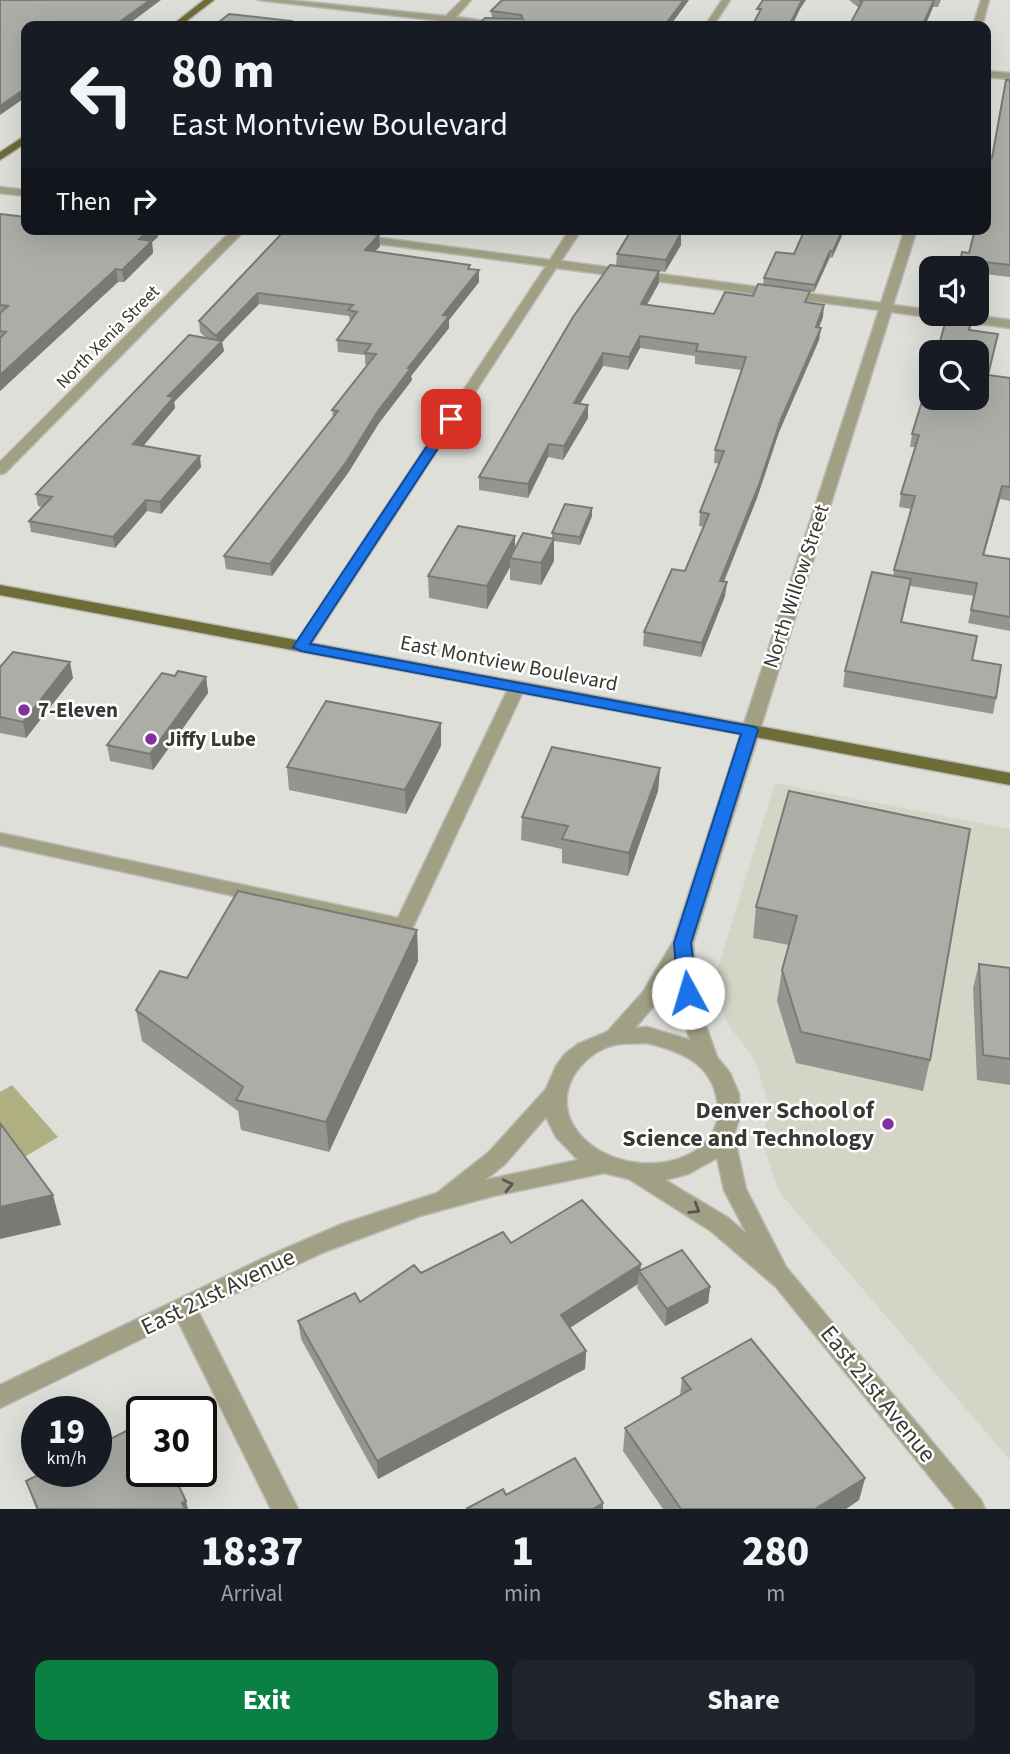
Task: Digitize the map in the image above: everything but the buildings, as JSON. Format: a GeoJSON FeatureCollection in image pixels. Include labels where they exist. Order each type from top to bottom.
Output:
{"type":"FeatureCollection","features":[{"type":"Feature","properties":{"kind":"main road"},"geometry":{"type":"LineString","coordinates":[[182,21],[210,0]]}},
{"type":"Feature","properties":{"kind":"main road"},"geometry":{"type":"LineString","coordinates":[[0,157],[21,142]]}},
{"type":"Feature","properties":{"kind":"main road","name":"East Montview Boulevard"},"geometry":{"type":"LineString","coordinates":[[0,590],[1010,779]]}},
{"type":"Feature","properties":{"kind":"street"},"geometry":{"type":"LineString","coordinates":[[262,0],[429,21]]}},
{"type":"Feature","properties":{"kind":"street"},"geometry":{"type":"LineString","coordinates":[[447,21],[467,0]]}},
{"type":"Feature","properties":{"kind":"street"},"geometry":{"type":"LineString","coordinates":[[712,21],[726,0]]}},
{"type":"Feature","properties":{"kind":"street"},"geometry":{"type":"LineString","coordinates":[[979,21],[985,0]]}},
{"type":"Feature","properties":{"kind":"street"},"geometry":{"type":"LineString","coordinates":[[991,74],[1010,76]]}},
{"type":"Feature","properties":{"kind":"street"},"geometry":{"type":"LineString","coordinates":[[0,190],[21,192]]}},
{"type":"Feature","properties":{"kind":"street","name":"North Xenia Street"},"geometry":{"type":"LineString","coordinates":[[0,470],[234,235]]}},
{"type":"Feature","properties":{"kind":"street"},"geometry":{"type":"LineString","coordinates":[[301,647],[572,235]]}},
{"type":"Feature","properties":{"kind":"street","name":"North Willow Street"},"geometry":{"type":"LineString","coordinates":[[614,1037],[650,997],[682,943],[909,235]]}},
{"type":"Feature","properties":{"kind":"street"},"geometry":{"type":"LineString","coordinates":[[344,236],[1010,324]]}},
{"type":"Feature","properties":{"kind":"street"},"geometry":{"type":"LineString","coordinates":[[0,839],[404,926],[517,687]]}},
{"type":"Feature","properties":{"kind":"street","name":"North Willow Street"},"geometry":{"type":"LineString","coordinates":[[682,943],[688,1003],[707,1059]]}},
{"type":"Feature","properties":{"kind":"street"},"geometry":{"type":"LineString","coordinates":[[647,1035],[679,1043],[707,1059],[725,1083],[731,1110],[723,1136],[703,1158],[672,1171],[637,1174],[602,1165],[574,1146],[557,1121],[554,1094],[563,1069],[584,1049],[614,1037],[647,1035]]}},
{"type":"Feature","properties":{"kind":"street","name":"East 21st Avenue"},"geometry":{"type":"LineString","coordinates":[[442,1201],[497,1158],[554,1094]]}},
{"type":"Feature","properties":{"kind":"street","name":"East 21st Avenue"},"geometry":{"type":"LineString","coordinates":[[723,1136],[735,1190],[784,1280]]}},
{"type":"Feature","properties":{"kind":"street","name":"East 21st Avenue"},"geometry":{"type":"LineString","coordinates":[[0,1397],[317,1245],[442,1201],[562,1171],[602,1165]]}},
{"type":"Feature","properties":{"kind":"street","name":"East 21st Avenue"},"geometry":{"type":"LineString","coordinates":[[637,1174],[719,1224],[784,1280],[972,1509]]}},
{"type":"Feature","properties":{"kind":"street"},"geometry":{"type":"LineString","coordinates":[[184,1308],[285,1509]]}},
{"type":"Feature","properties":{"kind":"shaded area","name":"Denver School of Science and Technology"},"geometry":{"type":"Polygon","coordinates":[[[775,783],[1010,829],[1010,1460],[779,1192],[763,1145],[768,1103],[755,1060],[729,1026],[712,987],[775,783]]]}},
{"type":"Feature","properties":{"kind":"shaded area"},"geometry":{"type":"Polygon","coordinates":[[[12,1085],[58,1137],[21,1159],[0,1134],[0,1092],[12,1085]]]}},
{"type":"Feature","properties":{"kind":"place","name":"7-Eleven"},"geometry":{"type":"Point","coordinates":[24,710]}},
{"type":"Feature","properties":{"kind":"place","name":"Jiffy Lube"},"geometry":{"type":"Point","coordinates":[151,739]}},
{"type":"Feature","properties":{"kind":"place","name":"Denver School of Science and Technology"},"geometry":{"type":"Point","coordinates":[888,1124]}},
{"type":"Feature","properties":{"kind":"route"},"geometry":{"type":"LineString","coordinates":[[451,419],[301,647],[750,730],[682,943],[688,993]]}}]}
